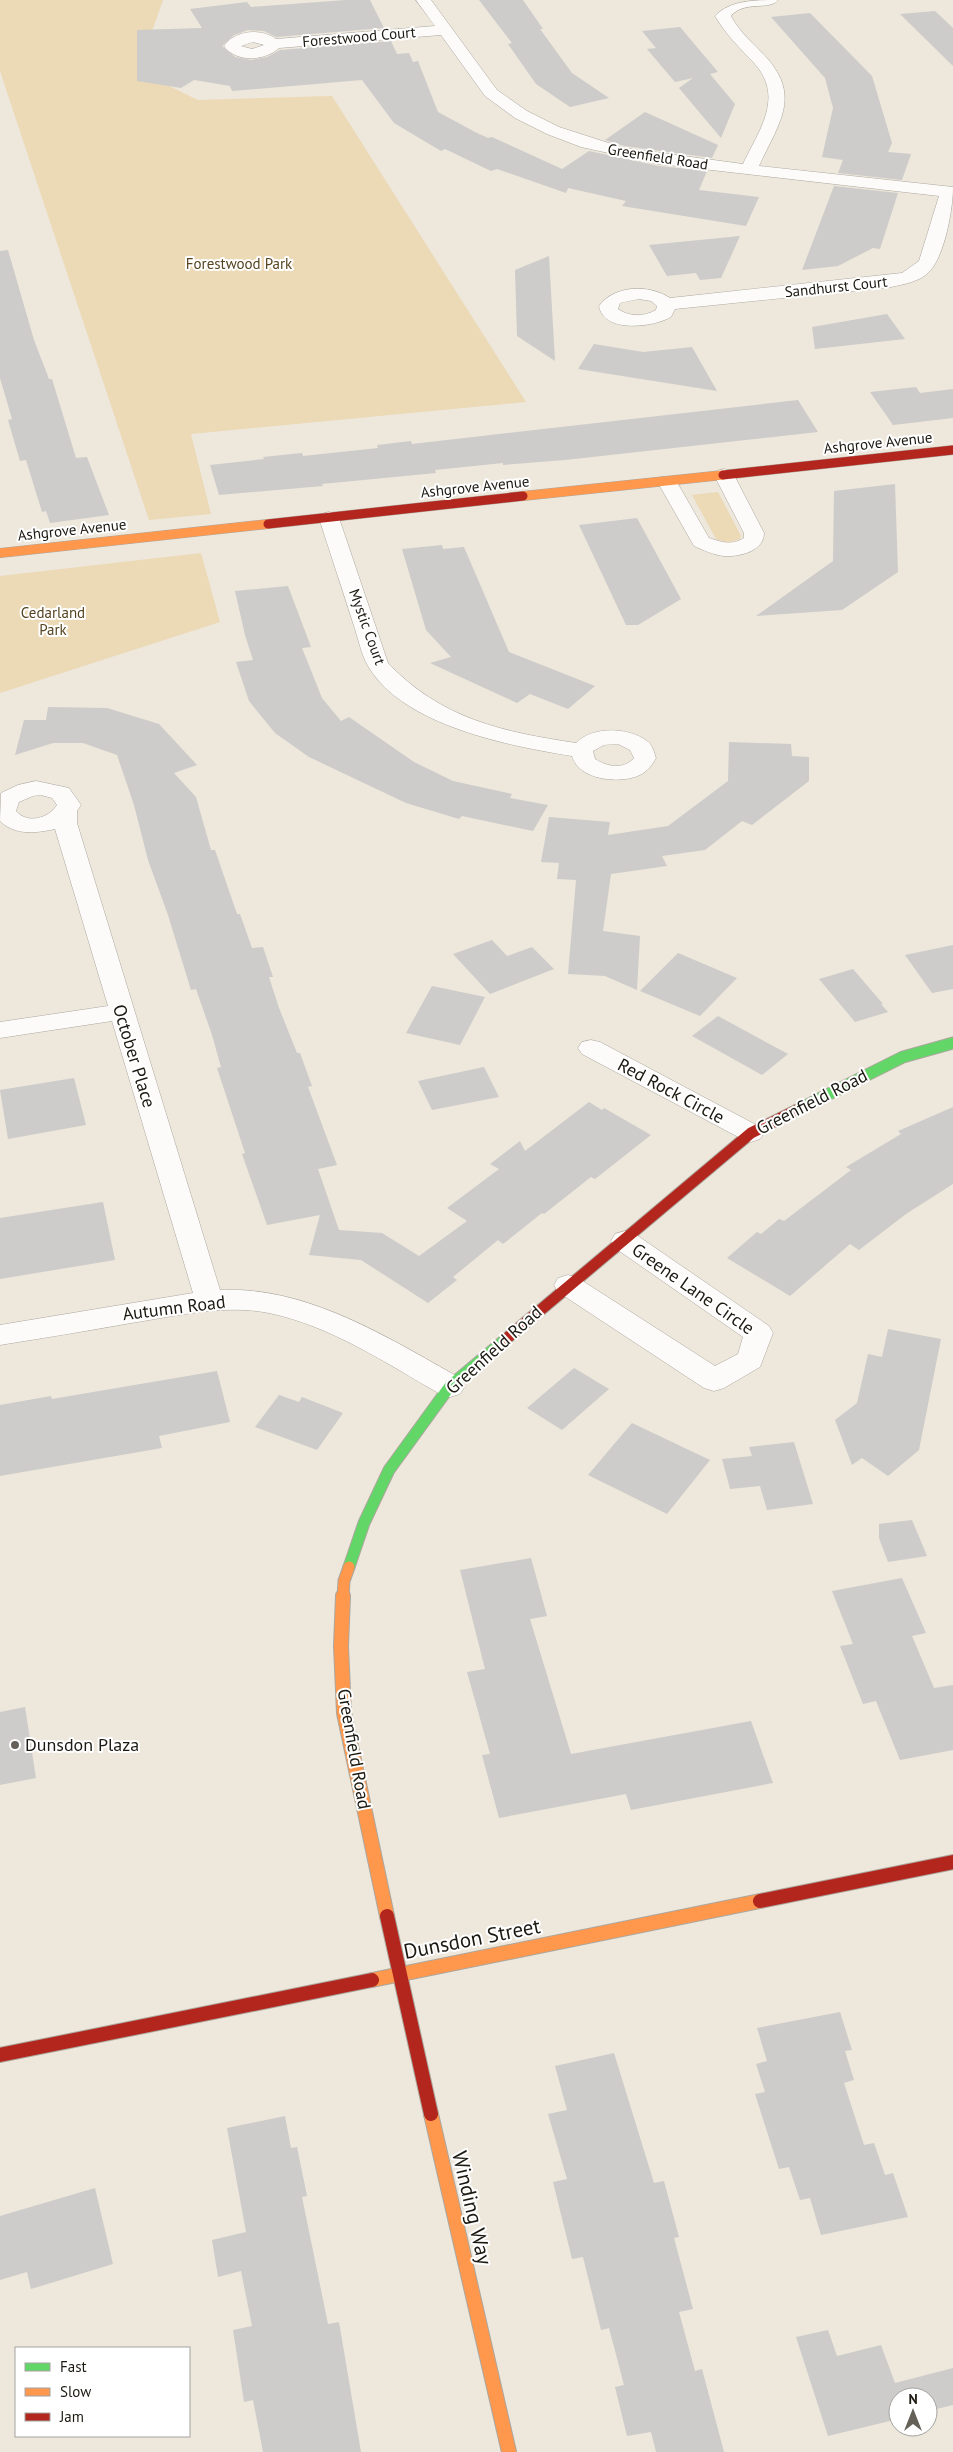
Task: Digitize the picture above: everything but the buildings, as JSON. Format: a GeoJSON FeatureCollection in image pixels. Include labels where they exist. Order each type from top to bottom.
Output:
{"type":"FeatureCollection","features":[{"type":"Feature","properties":{"kind":"street","name":"Greenfield Road"},"geometry":{"type":"LineString","coordinates":[[423,0],[491,93],[503,103],[538,123],[580,141],[625,154],[655,159],[951,192]]}},
{"type":"Feature","properties":{"kind":"street"},"geometry":{"type":"LineString","coordinates":[[749,170],[779,102],[778,87],[767,69],[729,28],[723,16],[725,11],[737,5],[771,0]]}},
{"type":"Feature","properties":{"kind":"street","name":"Forestwood Court"},"geometry":{"type":"LineString","coordinates":[[273,44],[445,30]]}},
{"type":"Feature","properties":{"kind":"street","name":"Sandhurst Court"},"geometry":{"type":"LineString","coordinates":[[666,304],[865,284],[913,275],[921,270],[928,260],[951,192]]}},
{"type":"Feature","properties":{"kind":"street","name":"Ashgrove Avenue"},"geometry":{"type":"LineString","coordinates":[[0,553],[953,450]]}},
{"type":"Feature","properties":{"kind":"street"},"geometry":{"type":"LineString","coordinates":[[667,481],[701,542],[725,550],[742,548],[754,541],[754,533],[724,475]]}},
{"type":"Feature","properties":{"kind":"street","name":"Mystic Court"},"geometry":{"type":"LineString","coordinates":[[329,518],[378,665],[392,682],[431,710],[459,723],[491,733],[582,751]]}},
{"type":"Feature","properties":{"kind":"street","name":"October Place"},"geometry":{"type":"LineString","coordinates":[[66,812],[64,822],[120,1012],[209,1300]]}},
{"type":"Feature","properties":{"kind":"street"},"geometry":{"type":"LineString","coordinates":[[0,1030],[120,1012]]}},
{"type":"Feature","properties":{"kind":"street","name":"Greenfield Road"},"geometry":{"type":"LineString","coordinates":[[399,1973],[344,1713],[341,1646],[344,1580],[364,1523],[389,1470],[450,1386],[568,1285],[625,1241],[751,1133],[903,1057],[953,1044]]}},
{"type":"Feature","properties":{"kind":"street","name":"Red Rock Circle"},"geometry":{"type":"LineString","coordinates":[[591,1048],[751,1133]]}},
{"type":"Feature","properties":{"kind":"street","name":"Greene Lane Circle"},"geometry":{"type":"LineString","coordinates":[[568,1285],[714,1380],[750,1360],[759,1333],[625,1241]]}},
{"type":"Feature","properties":{"kind":"street","name":"Autumn Road"},"geometry":{"type":"LineString","coordinates":[[0,1335],[209,1300],[247,1300],[284,1306],[325,1320],[363,1338],[450,1386]]}},
{"type":"Feature","properties":{"kind":"street","name":"Dunsdon Street"},"geometry":{"type":"LineString","coordinates":[[0,2055],[953,1862]]}},
{"type":"Feature","properties":{"kind":"street","name":"Winding Way"},"geometry":{"type":"LineString","coordinates":[[399,1973],[509,2452]]}},
{"type":"Feature","properties":{"kind":"green space","name":"Forestwood Park"},"geometry":{"type":"Polygon","coordinates":[[[0,0],[163,0],[138,71],[198,100],[332,96],[526,402],[191,434],[211,514],[149,520],[0,71],[0,0]]]}},
{"type":"Feature","properties":{"kind":"green space"},"geometry":{"type":"Polygon","coordinates":[[[718,492],[741,536],[740,539],[728,543],[716,539],[692,495],[718,492]]]}},
{"type":"Feature","properties":{"kind":"green space","name":"Cedarland Park"},"geometry":{"type":"Polygon","coordinates":[[[201,553],[220,622],[0,693],[0,576],[201,553]]]}},
{"type":"Feature","properties":{"kind":"traffic: fast"},"geometry":{"type":"LineString","coordinates":[[797,1110],[903,1057],[953,1043]]}},
{"type":"Feature","properties":{"kind":"traffic: fast"},"geometry":{"type":"LineString","coordinates":[[349,1567],[364,1523],[389,1470],[450,1386],[506,1339]]}},
{"type":"Feature","properties":{"kind":"traffic: slow"},"geometry":{"type":"LineString","coordinates":[[523,496],[723,475]]}},
{"type":"Feature","properties":{"kind":"traffic: slow"},"geometry":{"type":"LineString","coordinates":[[0,553],[268,524]]}},
{"type":"Feature","properties":{"kind":"traffic: slow"},"geometry":{"type":"LineString","coordinates":[[349,1567],[344,1581],[341,1646],[344,1713],[387,1916]]}},
{"type":"Feature","properties":{"kind":"traffic: slow"},"geometry":{"type":"LineString","coordinates":[[372,1980],[760,1901]]}},
{"type":"Feature","properties":{"kind":"traffic: slow"},"geometry":{"type":"LineString","coordinates":[[431,2114],[509,2452]]}},
{"type":"Feature","properties":{"kind":"traffic: jam"},"geometry":{"type":"LineString","coordinates":[[723,475],[953,450]]}},
{"type":"Feature","properties":{"kind":"traffic: jam"},"geometry":{"type":"LineString","coordinates":[[268,524],[523,496]]}},
{"type":"Feature","properties":{"kind":"traffic: jam"},"geometry":{"type":"LineString","coordinates":[[506,1339],[751,1133],[797,1110]]}},
{"type":"Feature","properties":{"kind":"traffic: jam"},"geometry":{"type":"LineString","coordinates":[[760,1901],[953,1862]]}},
{"type":"Feature","properties":{"kind":"traffic: jam"},"geometry":{"type":"LineString","coordinates":[[387,1916],[431,2114]]}},
{"type":"Feature","properties":{"kind":"traffic: jam"},"geometry":{"type":"LineString","coordinates":[[0,2055],[372,1980]]}},
{"type":"Feature","properties":{"kind":"place","name":"Dunsdon Plaza"},"geometry":{"type":"Point","coordinates":[15,1745]}}]}
